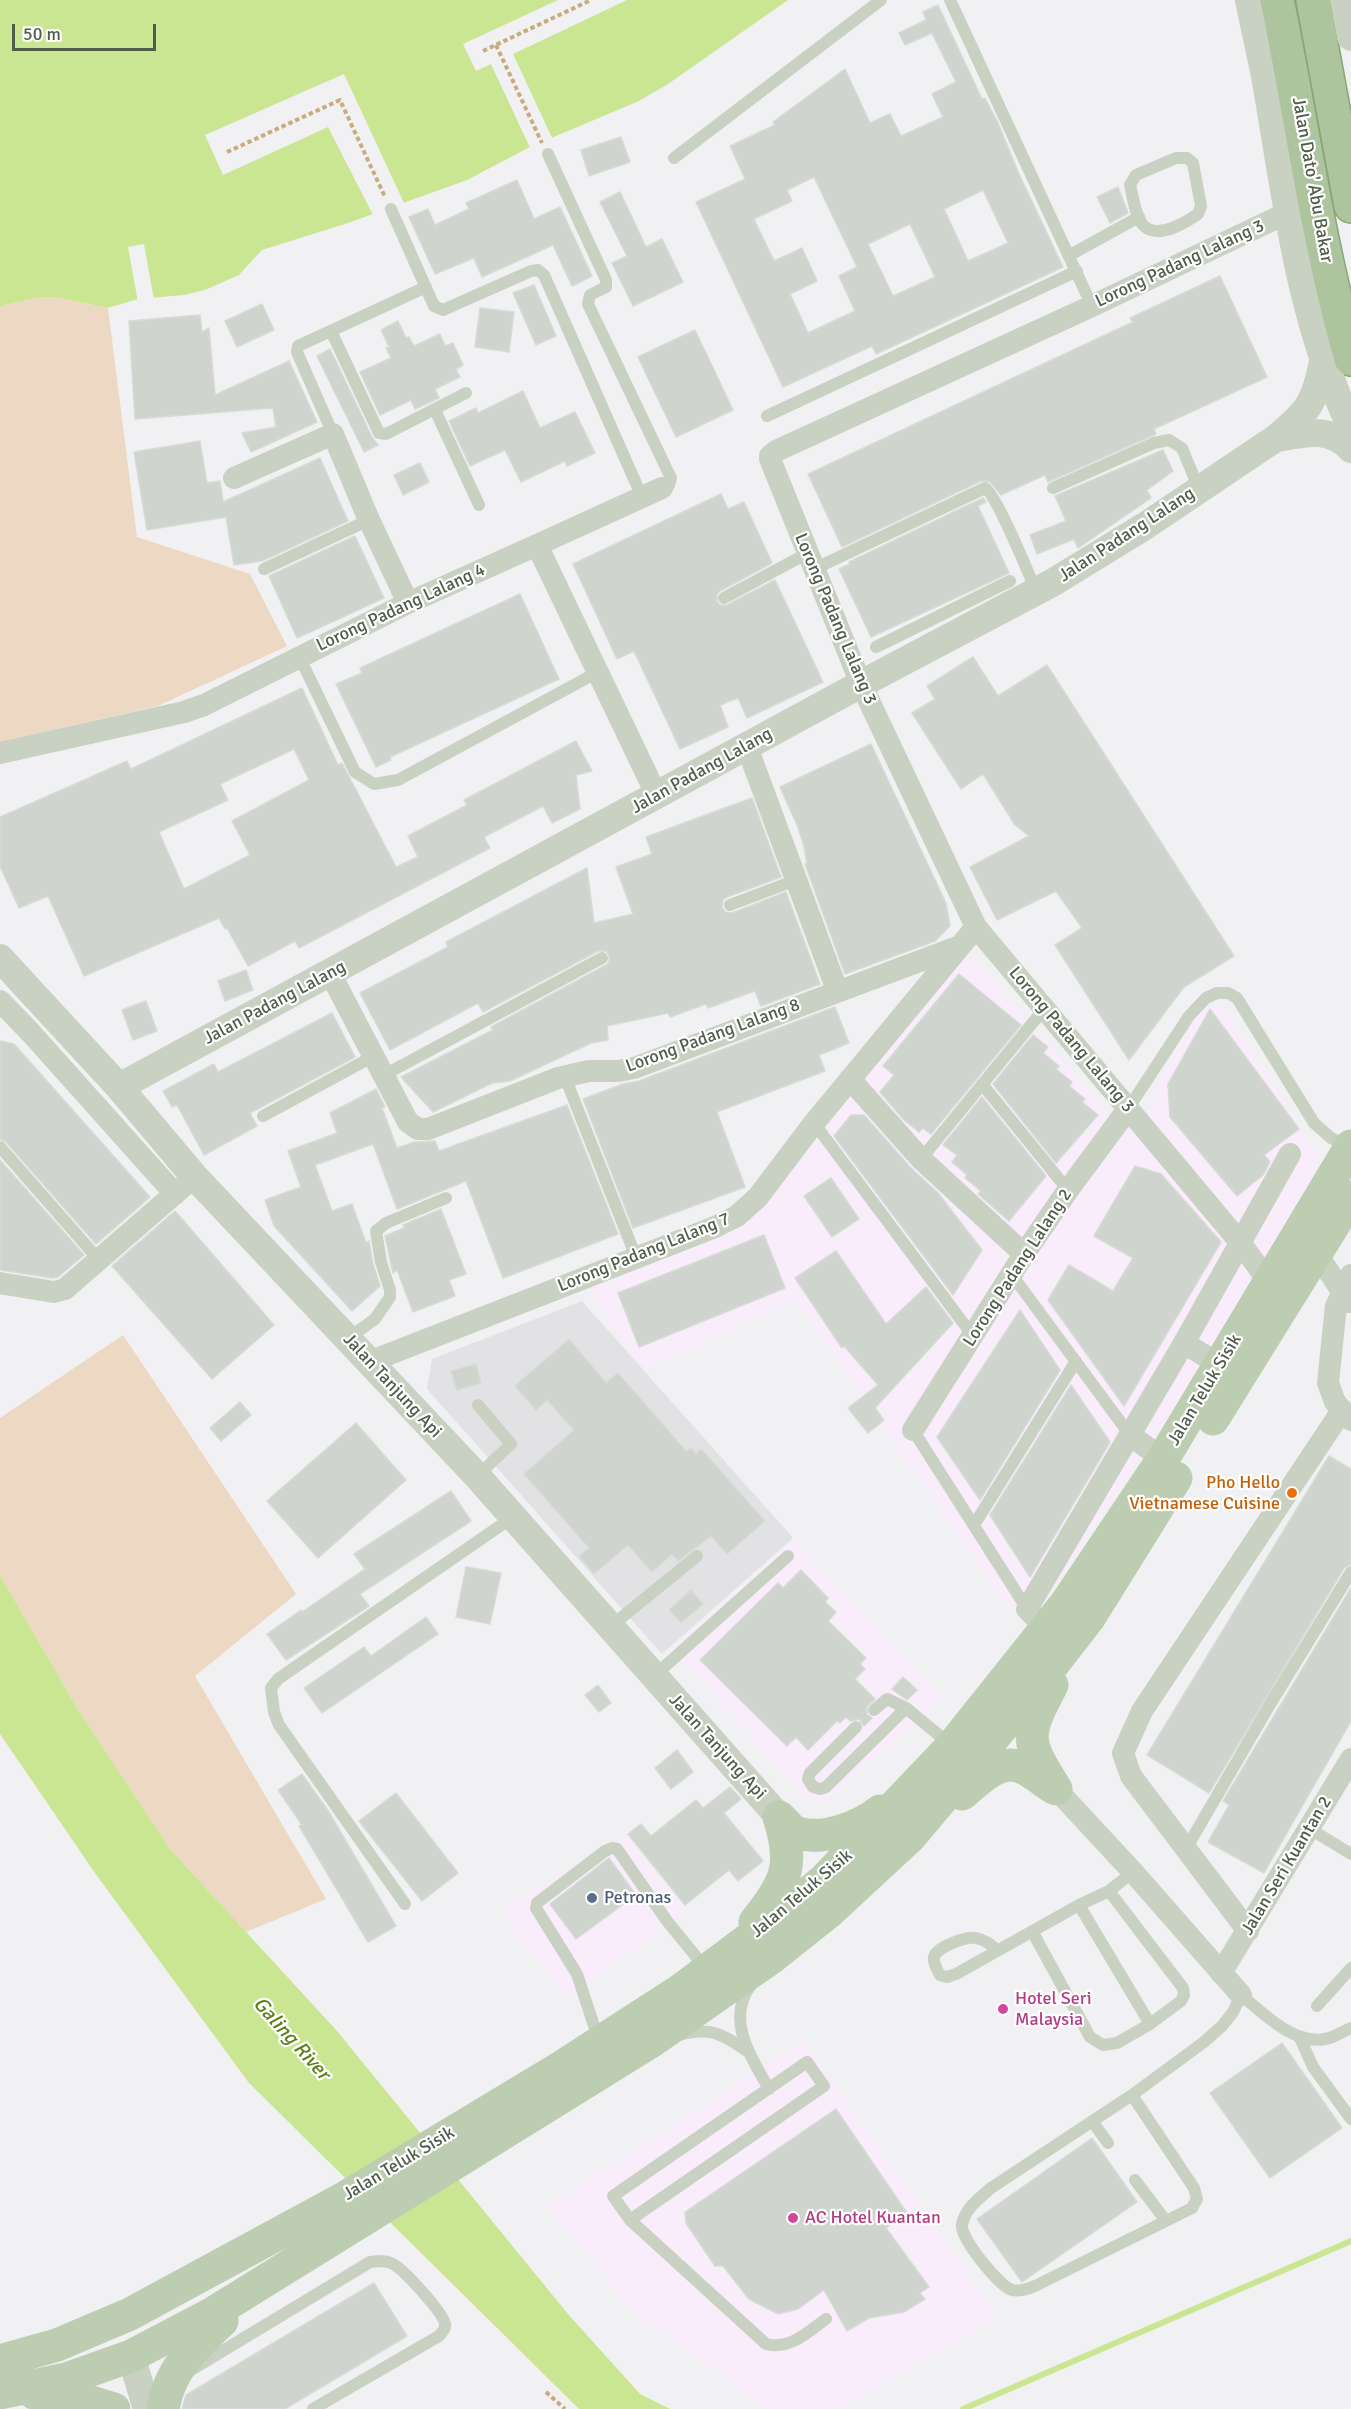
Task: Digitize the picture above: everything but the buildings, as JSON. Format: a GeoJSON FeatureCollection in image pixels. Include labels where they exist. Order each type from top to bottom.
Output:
{"type":"FeatureCollection","features":[{"type":"Feature","properties":{"kind":"highway","name":"Jalan Dato' Abu Bakar"},"geometry":{"type":"LineString","coordinates":[[1277,0],[1292,71],[1307,168],[1337,310],[1337,360]]}},
{"type":"Feature","properties":{"kind":"highway","name":"Jalan Dato' Abu Bakar"},"geometry":{"type":"LineString","coordinates":[[1313,0],[1351,206]]}},
{"type":"Feature","properties":{"kind":"main road","name":"Jalan Teluk Sisik"},"geometry":{"type":"LineString","coordinates":[[476,2133],[600,2042],[720,1961],[825,1879],[952,1746],[1036,1619],[1067,1602],[1163,1459],[1351,1146]]}},
{"type":"Feature","properties":{"kind":"main road","name":"Jalan Teluk Sisik"},"geometry":{"type":"LineString","coordinates":[[3,2386],[66,2379],[131,2356],[213,2313],[267,2280],[354,2209],[476,2133],[652,2041],[771,1958],[830,1911],[910,1837],[1030,1694],[1089,1618],[1351,1197]]}},
{"type":"Feature","properties":{"kind":"main road"},"geometry":{"type":"LineString","coordinates":[[1056,1789],[1033,1750],[1034,1719],[1089,1618]]}},
{"type":"Feature","properties":{"kind":"main road"},"geometry":{"type":"LineString","coordinates":[[910,1837],[988,1772],[1006,1765],[1020,1767],[1056,1789]]}},
{"type":"Feature","properties":{"kind":"main road"},"geometry":{"type":"LineString","coordinates":[[779,1817],[795,1832],[816,1836],[842,1830],[869,1819],[925,1776]]}},
{"type":"Feature","properties":{"kind":"main road"},"geometry":{"type":"LineString","coordinates":[[720,1961],[782,1885],[788,1844],[779,1817]]}},
{"type":"Feature","properties":{"kind":"main road","name":"Jalan Teluk Sisik"},"geometry":{"type":"LineString","coordinates":[[3,2386],[57,2345],[95,2331],[212,2271],[354,2209]]}},
{"type":"Feature","properties":{"kind":"main road"},"geometry":{"type":"LineString","coordinates":[[131,2356],[129,2344],[131,2336],[138,2327],[212,2271]]}},
{"type":"Feature","properties":{"kind":"main road"},"geometry":{"type":"LineString","coordinates":[[166,2396],[177,2367],[191,2349],[267,2280]]}},
{"type":"Feature","properties":{"kind":"main road"},"geometry":{"type":"LineString","coordinates":[[3,2386],[102,2404],[114,2409]]}},
{"type":"Feature","properties":{"kind":"street"},"geometry":{"type":"LineString","coordinates":[[1249,0],[1265,74],[1287,213],[1299,270],[1337,360],[1351,427]]}},
{"type":"Feature","properties":{"kind":"street"},"geometry":{"type":"LineString","coordinates":[[1344,0],[1351,37]]}},
{"type":"Feature","properties":{"kind":"street","name":"Lorong Padang Lalang 3"},"geometry":{"type":"LineString","coordinates":[[1269,1282],[1239,1241],[975,927],[861,684],[770,462],[770,456],[772,453],[1092,306],[1287,213]]}},
{"type":"Feature","properties":{"kind":"street","name":"Jalan Padang Lalang"},"geometry":{"type":"LineString","coordinates":[[118,1087],[861,684],[943,627],[1036,591],[1118,543],[1276,438],[1302,417],[1337,360]]}},
{"type":"Feature","properties":{"kind":"street"},"geometry":{"type":"LineString","coordinates":[[1276,438],[1310,432],[1325,433],[1335,436],[1351,449]]}},
{"type":"Feature","properties":{"kind":"street"},"geometry":{"type":"LineString","coordinates":[[234,478],[333,434],[369,520],[408,603]]}},
{"type":"Feature","properties":{"kind":"street","name":"Lorong Padang Lalang 4"},"geometry":{"type":"LineString","coordinates":[[0,753],[184,712],[204,705],[408,603],[662,488]]}},
{"type":"Feature","properties":{"kind":"street"},"geometry":{"type":"LineString","coordinates":[[537,545],[657,796]]}},
{"type":"Feature","properties":{"kind":"street"},"geometry":{"type":"LineString","coordinates":[[747,747],[837,990]]}},
{"type":"Feature","properties":{"kind":"street","name":"Lorong Padang Lalang 7"},"geometry":{"type":"LineString","coordinates":[[369,1362],[737,1216],[758,1197],[850,1079],[975,927]]}},
{"type":"Feature","properties":{"kind":"street","name":"Lorong Padang Lalang 8"},"geometry":{"type":"LineString","coordinates":[[330,973],[408,1122],[418,1129],[428,1129],[565,1077],[589,1071],[618,1071],[634,1068],[837,990],[960,946]]}},
{"type":"Feature","properties":{"kind":"street","name":"Jalan Tanjung Api"},"geometry":{"type":"LineString","coordinates":[[0,958],[118,1087],[185,1185],[348,1339],[477,1476],[779,1817]]}},
{"type":"Feature","properties":{"kind":"street"},"geometry":{"type":"LineString","coordinates":[[0,1283],[54,1292],[65,1289],[185,1185],[0,1000],[22,980]]}},
{"type":"Feature","properties":{"kind":"street"},"geometry":{"type":"LineString","coordinates":[[850,1079],[921,1159],[1024,1254]]}},
{"type":"Feature","properties":{"kind":"street","name":"Lorong Padang Lalang 2"},"geometry":{"type":"LineString","coordinates":[[913,1430],[1024,1254],[1128,1109]]}},
{"type":"Feature","properties":{"kind":"street"},"geometry":{"type":"LineString","coordinates":[[1036,1619],[1130,1435],[1290,1154]]}},
{"type":"Feature","properties":{"kind":"street"},"geometry":{"type":"LineString","coordinates":[[1248,1931],[1131,1776],[1123,1753],[1142,1711],[1348,1416],[1335,1402],[1328,1383],[1336,1306],[1348,1291],[1317,1254]]}},
{"type":"Feature","properties":{"kind":"street"},"geometry":{"type":"LineString","coordinates":[[1184,1343],[1220,1365]]}},
{"type":"Feature","properties":{"kind":"street"},"geometry":{"type":"LineString","coordinates":[[1130,1435],[1163,1459]]}},
{"type":"Feature","properties":{"kind":"street","name":"Jalan Seri Kuantan 2"},"geometry":{"type":"LineString","coordinates":[[1221,1973],[1351,1759]]}},
{"type":"Feature","properties":{"kind":"street"},"geometry":{"type":"LineString","coordinates":[[1056,1789],[1133,1872],[1241,1995]]}},
{"type":"Feature","properties":{"kind":"street"},"geometry":{"type":"LineString","coordinates":[[131,2356],[147,2409]]}},
{"type":"Feature","properties":{"kind":"lane"},"geometry":{"type":"LineString","coordinates":[[674,158],[881,0]]}},
{"type":"Feature","properties":{"kind":"lane"},"geometry":{"type":"LineString","coordinates":[[950,0],[1092,306]]}},
{"type":"Feature","properties":{"kind":"lane"},"geometry":{"type":"LineString","coordinates":[[548,154],[606,280],[606,287],[590,295],[588,304],[671,478],[669,485],[662,488]]}},
{"type":"Feature","properties":{"kind":"lane"},"geometry":{"type":"LineString","coordinates":[[1176,158],[1186,158],[1193,163],[1201,206],[1198,214],[1161,232],[1143,225],[1139,218],[1130,185],[1136,175],[1176,158]]}},
{"type":"Feature","properties":{"kind":"lane"},"geometry":{"type":"LineString","coordinates":[[391,208],[434,306],[443,310],[531,272],[538,270],[544,275],[642,497]]}},
{"type":"Feature","properties":{"kind":"lane"},"geometry":{"type":"LineString","coordinates":[[1070,255],[1139,218]]}},
{"type":"Feature","properties":{"kind":"lane"},"geometry":{"type":"LineString","coordinates":[[767,416],[1077,271]]}},
{"type":"Feature","properties":{"kind":"lane"},"geometry":{"type":"LineString","coordinates":[[333,434],[297,352],[298,346],[426,287]]}},
{"type":"Feature","properties":{"kind":"lane"},"geometry":{"type":"LineString","coordinates":[[331,331],[379,433],[386,434],[466,393]]}},
{"type":"Feature","properties":{"kind":"lane"},"geometry":{"type":"LineString","coordinates":[[435,410],[479,505]]}},
{"type":"Feature","properties":{"kind":"lane"},"geometry":{"type":"LineString","coordinates":[[1053,488],[1154,443],[1169,440],[1182,448],[1199,489]]}},
{"type":"Feature","properties":{"kind":"lane"},"geometry":{"type":"LineString","coordinates":[[724,598],[985,488],[989,490],[996,504],[1036,591]]}},
{"type":"Feature","properties":{"kind":"lane"},"geometry":{"type":"LineString","coordinates":[[264,569],[369,520]]}},
{"type":"Feature","properties":{"kind":"lane"},"geometry":{"type":"LineString","coordinates":[[876,647],[943,627],[1010,581]]}},
{"type":"Feature","properties":{"kind":"lane"},"geometry":{"type":"LineString","coordinates":[[299,656],[355,772],[374,784],[398,780],[598,672]]}},
{"type":"Feature","properties":{"kind":"lane"},"geometry":{"type":"LineString","coordinates":[[730,905],[796,880]]}},
{"type":"Feature","properties":{"kind":"lane"},"geometry":{"type":"LineString","coordinates":[[263,1116],[379,1066],[602,958]]}},
{"type":"Feature","properties":{"kind":"lane"},"geometry":{"type":"LineString","coordinates":[[1128,1109],[1188,1016],[1206,998],[1217,993],[1228,993],[1237,998],[1314,1123],[1331,1138],[1351,1146]]}},
{"type":"Feature","properties":{"kind":"lane"},"geometry":{"type":"LineString","coordinates":[[921,1159],[1044,1009]]}},
{"type":"Feature","properties":{"kind":"lane"},"geometry":{"type":"LineString","coordinates":[[565,1077],[636,1257]]}},
{"type":"Feature","properties":{"kind":"lane"},"geometry":{"type":"LineString","coordinates":[[982,1084],[1068,1190]]}},
{"type":"Feature","properties":{"kind":"lane"},"geometry":{"type":"LineString","coordinates":[[814,1124],[973,1336]]}},
{"type":"Feature","properties":{"kind":"lane"},"geometry":{"type":"LineString","coordinates":[[0,1147],[99,1260]]}},
{"type":"Feature","properties":{"kind":"lane"},"geometry":{"type":"LineString","coordinates":[[348,1339],[375,1319],[390,1297],[376,1231],[386,1223],[446,1198]]}},
{"type":"Feature","properties":{"kind":"lane"},"geometry":{"type":"LineString","coordinates":[[1012,1275],[1130,1435]]}},
{"type":"Feature","properties":{"kind":"lane"},"geometry":{"type":"LineString","coordinates":[[974,1525],[1076,1361]]}},
{"type":"Feature","properties":{"kind":"lane"},"geometry":{"type":"LineString","coordinates":[[477,1476],[511,1444],[478,1405]]}},
{"type":"Feature","properties":{"kind":"lane"},"geometry":{"type":"LineString","coordinates":[[913,1430],[1036,1619]]}},
{"type":"Feature","properties":{"kind":"lane"},"geometry":{"type":"LineString","coordinates":[[405,1904],[279,1725],[274,1712],[271,1688],[278,1678],[513,1517]]}},
{"type":"Feature","properties":{"kind":"lane"},"geometry":{"type":"LineString","coordinates":[[610,1627],[697,1556]]}},
{"type":"Feature","properties":{"kind":"lane"},"geometry":{"type":"LineString","coordinates":[[654,1676],[788,1556]]}},
{"type":"Feature","properties":{"kind":"lane"},"geometry":{"type":"LineString","coordinates":[[1186,1849],[1269,1706],[1351,1572]]}},
{"type":"Feature","properties":{"kind":"lane"},"geometry":{"type":"LineString","coordinates":[[874,1710],[887,1699],[906,1708],[952,1746]]}},
{"type":"Feature","properties":{"kind":"lane"},"geometry":{"type":"LineString","coordinates":[[856,1727],[810,1773],[808,1779],[813,1787],[820,1789],[826,1786],[906,1708]]}},
{"type":"Feature","properties":{"kind":"lane"},"geometry":{"type":"LineString","coordinates":[[1310,1828],[1351,1854]]}},
{"type":"Feature","properties":{"kind":"lane"},"geometry":{"type":"LineString","coordinates":[[600,2042],[577,1974],[536,1908],[537,1903],[605,1851],[612,1848],[617,1849],[667,1921],[720,1961]]}},
{"type":"Feature","properties":{"kind":"lane"},"geometry":{"type":"LineString","coordinates":[[997,1950],[986,1941],[973,1937],[959,1940],[938,1951],[934,1958],[940,1975],[947,1977],[956,1974],[1079,1905],[1109,1891],[1133,1872]]}},
{"type":"Feature","properties":{"kind":"lane"},"geometry":{"type":"LineString","coordinates":[[1032,1931],[1090,2037],[1103,2045],[1117,2043],[1150,2024],[1181,2001],[1184,1995],[1183,1988],[1109,1891]]}},
{"type":"Feature","properties":{"kind":"lane"},"geometry":{"type":"LineString","coordinates":[[1079,1905],[1150,2024]]}},
{"type":"Feature","properties":{"kind":"lane"},"geometry":{"type":"LineString","coordinates":[[769,2089],[742,2035],[739,2015],[741,1998],[771,1958]]}},
{"type":"Feature","properties":{"kind":"lane"},"geometry":{"type":"LineString","coordinates":[[1317,2006],[1351,1968]]}},
{"type":"Feature","properties":{"kind":"lane"},"geometry":{"type":"LineString","coordinates":[[1132,2095],[1194,2188],[1197,2199],[1192,2208],[1035,2286],[1021,2291],[1010,2290],[1002,2284],[966,2240],[962,2228],[964,2216],[973,2204],[991,2188],[1132,2095],[1204,2042],[1222,2026],[1233,2012],[1241,1995],[1300,2038],[1313,2041],[1329,2039],[1351,2028]]}},
{"type":"Feature","properties":{"kind":"lane"},"geometry":{"type":"LineString","coordinates":[[652,2041],[705,2031],[722,2034],[750,2053]]}},
{"type":"Feature","properties":{"kind":"lane"},"geometry":{"type":"LineString","coordinates":[[1300,2038],[1313,2067],[1351,2119]]}},
{"type":"Feature","properties":{"kind":"lane"},"geometry":{"type":"LineString","coordinates":[[630,2220],[824,2086],[807,2062],[613,2196],[630,2220],[766,2344],[777,2346],[788,2344],[826,2319]]}},
{"type":"Feature","properties":{"kind":"lane"},"geometry":{"type":"LineString","coordinates":[[1092,2121],[1108,2143]]}},
{"type":"Feature","properties":{"kind":"lane"},"geometry":{"type":"LineString","coordinates":[[1135,2180],[1166,2221]]}},
{"type":"Feature","properties":{"kind":"lane"},"geometry":{"type":"LineString","coordinates":[[166,2396],[370,2262],[382,2261],[396,2265],[439,2312],[445,2323],[444,2330],[439,2336],[313,2409]]}},
{"type":"Feature","properties":{"kind":"path"},"geometry":{"type":"LineString","coordinates":[[483,51],[591,0]]}},
{"type":"Feature","properties":{"kind":"path"},"geometry":{"type":"LineString","coordinates":[[496,45],[548,154]]}},
{"type":"Feature","properties":{"kind":"path"},"geometry":{"type":"LineString","coordinates":[[227,152],[340,100],[391,208]]}},
{"type":"Feature","properties":{"kind":"path"},"geometry":{"type":"LineString","coordinates":[[546,2392],[565,2409]]}},
{"type":"Feature","properties":{"kind":"shaded area"},"geometry":{"type":"Polygon","coordinates":[[[41,297],[60,298],[108,308],[137,537],[250,574],[287,646],[158,706],[0,742],[0,306],[41,297]]]}},
{"type":"Feature","properties":{"kind":"shaded area"},"geometry":{"type":"Polygon","coordinates":[[[967,951],[1121,1128],[1149,1110],[1160,1078],[1201,1010],[1220,1003],[1321,1159],[1245,1299],[1044,1602],[1028,1612],[1014,1610],[1000,1597],[796,1300],[649,1368],[639,1364],[589,1294],[588,1285],[748,1225],[967,951]]]}},
{"type":"Feature","properties":{"kind":"shaded area"},"geometry":{"type":"Polygon","coordinates":[[[582,1301],[793,1538],[662,1654],[427,1389],[432,1359],[582,1301]]]}},
{"type":"Feature","properties":{"kind":"shaded area"},"geometry":{"type":"Polygon","coordinates":[[[123,1335],[296,1594],[195,1676],[326,1899],[246,1932],[170,1849],[77,1708],[0,1575],[0,1418],[123,1335]]]}},
{"type":"Feature","properties":{"kind":"shaded area"},"geometry":{"type":"Polygon","coordinates":[[[795,1539],[941,1698],[825,1801],[811,1802],[671,1649],[795,1539]]]}},
{"type":"Feature","properties":{"kind":"shaded area"},"geometry":{"type":"Polygon","coordinates":[[[626,1836],[685,1911],[567,1999],[504,1916],[506,1906],[626,1836]]]}},
{"type":"Feature","properties":{"kind":"shaded area"},"geometry":{"type":"Polygon","coordinates":[[[803,2040],[998,2317],[845,2406],[832,2409],[766,2409],[631,2310],[548,2206],[803,2040]]]}},
{"type":"Feature","properties":{"kind":"water"},"geometry":{"type":"Polygon","coordinates":[[[0,0],[788,0],[668,84],[639,101],[530,147],[467,180],[348,223],[262,250],[239,275],[205,290],[184,295],[138,299],[108,308],[60,298],[41,297],[0,306],[0,0]]]}},
{"type":"Feature","properties":{"kind":"water","name":"Galing River"},"geometry":{"type":"Polygon","coordinates":[[[0,1575],[77,1708],[170,1849],[337,2031],[568,2314],[640,2394],[670,2409],[579,2409],[249,2083],[95,1873],[0,1734],[0,1575]]]}},
{"type":"Feature","properties":{"kind":"pier"},"geometry":{"type":"Polygon","coordinates":[[[558,0],[627,0],[513,54],[553,140],[531,150],[491,64],[476,71],[463,44],[558,0]]]}},
{"type":"Feature","properties":{"kind":"pier"},"geometry":{"type":"Polygon","coordinates":[[[344,74],[404,203],[373,215],[328,127],[223,175],[205,135],[344,74]]]}},
{"type":"Feature","properties":{"kind":"pier"},"geometry":{"type":"Polygon","coordinates":[[[144,244],[154,300],[138,302],[128,247],[144,244]]]}},
{"type":"Feature","properties":{"kind":"waterway"},"geometry":{"type":"LineString","coordinates":[[963,2409],[1351,2241]]}},
{"type":"Feature","properties":{"kind":"place","name":"Pho Hello Vietnamese Cuisine"},"geometry":{"type":"Point","coordinates":[1292,1493]}},
{"type":"Feature","properties":{"kind":"place","name":"Petronas"},"geometry":{"type":"Point","coordinates":[592,1898]}},
{"type":"Feature","properties":{"kind":"place","name":"Hotel Seri Malaysia"},"geometry":{"type":"Point","coordinates":[1003,2009]}},
{"type":"Feature","properties":{"kind":"place","name":"AC Hotel Kuantan"},"geometry":{"type":"Point","coordinates":[793,2218]}}]}
